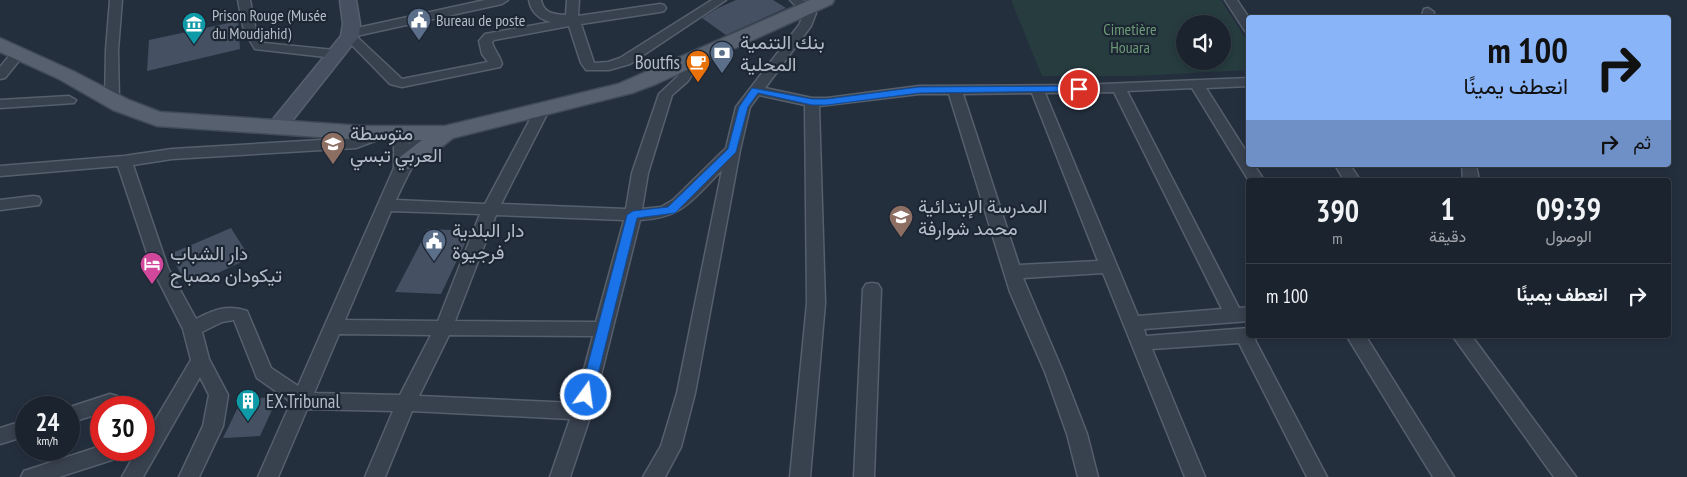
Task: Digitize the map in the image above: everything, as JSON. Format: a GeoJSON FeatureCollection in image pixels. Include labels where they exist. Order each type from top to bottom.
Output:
{"type":"FeatureCollection","features":[{"type":"Feature","properties":{"kind":"main road"},"geometry":{"type":"LineString","coordinates":[[277,127],[351,35],[348,0]]}},
{"type":"Feature","properties":{"kind":"main road"},"geometry":{"type":"LineString","coordinates":[[10,48],[66,75],[112,101],[157,119],[398,134],[445,133],[625,89],[694,60],[809,3]]}},
{"type":"Feature","properties":{"kind":"main road"},"geometry":{"type":"LineString","coordinates":[[398,134],[390,148],[404,164],[445,133]]}},
{"type":"Feature","properties":{"kind":"street"},"geometry":{"type":"LineString","coordinates":[[112,101],[112,50],[116,0]]}},
{"type":"Feature","properties":{"kind":"street"},"geometry":{"type":"LineString","coordinates":[[244,0],[250,32],[254,41],[260,46],[334,54]]}},
{"type":"Feature","properties":{"kind":"street"},"geometry":{"type":"LineString","coordinates":[[351,35],[502,0]]}},
{"type":"Feature","properties":{"kind":"street"},"geometry":{"type":"LineString","coordinates":[[535,0],[538,9],[548,18],[558,20],[660,8]]}},
{"type":"Feature","properties":{"kind":"street"},"geometry":{"type":"LineString","coordinates":[[573,0],[572,19],[588,63],[591,66],[609,66],[632,57],[720,0]]}},
{"type":"Feature","properties":{"kind":"street"},"geometry":{"type":"LineString","coordinates":[[1231,0],[1246,23]]}},
{"type":"Feature","properties":{"kind":"street"},"geometry":{"type":"LineString","coordinates":[[653,477],[662,465],[671,447],[686,393],[732,150],[744,107],[805,26],[810,13],[809,3]]}},
{"type":"Feature","properties":{"kind":"street"},"geometry":{"type":"LineString","coordinates":[[351,35],[395,81],[402,83],[495,64],[494,59],[489,54],[485,41],[490,37],[572,19]]}},
{"type":"Feature","properties":{"kind":"street"},"geometry":{"type":"LineString","coordinates":[[0,75],[10,48]]}},
{"type":"Feature","properties":{"kind":"street"},"geometry":{"type":"LineString","coordinates":[[560,477],[582,412],[633,215],[640,173],[666,94],[683,78],[694,60]]}},
{"type":"Feature","properties":{"kind":"street"},"geometry":{"type":"LineString","coordinates":[[649,80],[666,94]]}},
{"type":"Feature","properties":{"kind":"street"},"geometry":{"type":"LineString","coordinates":[[755,90],[812,102],[842,101],[910,91],[1037,90],[1246,82]]}},
{"type":"Feature","properties":{"kind":"street"},"geometry":{"type":"LineString","coordinates":[[1197,85],[1246,164]]}},
{"type":"Feature","properties":{"kind":"street"},"geometry":{"type":"LineString","coordinates":[[1118,87],[1241,314],[1134,323]]}},
{"type":"Feature","properties":{"kind":"street"},"geometry":{"type":"LineString","coordinates":[[955,90],[1019,292],[1054,372],[1077,434],[1088,477]]}},
{"type":"Feature","properties":{"kind":"street"},"geometry":{"type":"LineString","coordinates":[[1037,90],[1134,323],[1195,477]]}},
{"type":"Feature","properties":{"kind":"street"},"geometry":{"type":"LineString","coordinates":[[0,104],[69,100]]}},
{"type":"Feature","properties":{"kind":"street"},"geometry":{"type":"LineString","coordinates":[[800,477],[816,304],[812,102]]}},
{"type":"Feature","properties":{"kind":"street"},"geometry":{"type":"LineString","coordinates":[[375,477],[406,403],[444,328],[490,210],[542,110]]}},
{"type":"Feature","properties":{"kind":"street"},"geometry":{"type":"LineString","coordinates":[[0,171],[124,161],[172,154],[356,143],[398,134],[404,164],[268,477]]}},
{"type":"Feature","properties":{"kind":"street"},"geometry":{"type":"LineString","coordinates":[[386,206],[633,215],[671,210],[732,150]]}},
{"type":"Feature","properties":{"kind":"street"},"geometry":{"type":"LineString","coordinates":[[124,161],[160,268],[192,329],[200,360],[219,395],[214,426],[189,477]]}},
{"type":"Feature","properties":{"kind":"street"},"geometry":{"type":"LineString","coordinates":[[1248,167],[1255,178]]}},
{"type":"Feature","properties":{"kind":"street"},"geometry":{"type":"LineString","coordinates":[[1343,167],[1351,178]]}},
{"type":"Feature","properties":{"kind":"street"},"geometry":{"type":"LineString","coordinates":[[0,205],[33,201]]}},
{"type":"Feature","properties":{"kind":"street"},"geometry":{"type":"LineString","coordinates":[[1013,272],[1110,266]]}},
{"type":"Feature","properties":{"kind":"street"},"geometry":{"type":"LineString","coordinates":[[864,477],[872,289]]}},
{"type":"Feature","properties":{"kind":"street"},"geometry":{"type":"LineString","coordinates":[[192,329],[221,315],[238,314],[241,316],[264,373],[295,392],[302,401]]}},
{"type":"Feature","properties":{"kind":"street"},"geometry":{"type":"LineString","coordinates":[[334,327],[602,329]]}},
{"type":"Feature","properties":{"kind":"street"},"geometry":{"type":"LineString","coordinates":[[1141,343],[1246,335]]}},
{"type":"Feature","properties":{"kind":"street"},"geometry":{"type":"LineString","coordinates":[[1248,338],[1317,477]]}},
{"type":"Feature","properties":{"kind":"street"},"geometry":{"type":"LineString","coordinates":[[1357,338],[1444,477]]}},
{"type":"Feature","properties":{"kind":"street"},"geometry":{"type":"LineString","coordinates":[[1463,338],[1566,477]]}},
{"type":"Feature","properties":{"kind":"street"},"geometry":{"type":"LineString","coordinates":[[155,432],[200,360]]}},
{"type":"Feature","properties":{"kind":"street"},"geometry":{"type":"LineString","coordinates":[[302,401],[406,403],[582,412]]}},
{"type":"Feature","properties":{"kind":"street"},"geometry":{"type":"LineString","coordinates":[[0,436],[15,431]]}},
{"type":"Feature","properties":{"kind":"street"},"geometry":{"type":"LineString","coordinates":[[31,477],[90,458]]}},
{"type":"Feature","properties":{"kind":"street"},"geometry":{"type":"LineString","coordinates":[[132,477],[140,461]]}},
{"type":"Feature","properties":{"kind":"green space","name":"Cimetière Houara"},"geometry":{"type":"Polygon","coordinates":[[[1011,0],[1221,0],[1231,15],[1176,15],[1176,70],[1231,70],[1231,16],[1246,39],[1246,70],[1135,76],[1042,76],[1011,0]]]}},
{"type":"Feature","properties":{"kind":"building"},"geometry":{"type":"Polygon","coordinates":[[[736,0],[773,0],[786,8],[726,35],[702,18],[736,0]]]}},
{"type":"Feature","properties":{"kind":"building","name":"Prison Rouge (Musée du Moudjahid)"},"geometry":{"type":"Polygon","coordinates":[[[238,21],[240,49],[147,71],[149,40],[238,21]]]}},
{"type":"Feature","properties":{"kind":"building"},"geometry":{"type":"Polygon","coordinates":[[[231,228],[250,258],[188,287],[170,254],[231,228]]]}},
{"type":"Feature","properties":{"kind":"building","name":"دار البلدية فرجيوة"},"geometry":{"type":"Polygon","coordinates":[[[428,229],[471,231],[441,294],[395,292],[428,229]]]}},
{"type":"Feature","properties":{"kind":"building","name":"EX.Tribunal"},"geometry":{"type":"Polygon","coordinates":[[[278,397],[260,436],[223,438],[242,399],[278,397]]]}},
{"type":"Feature","properties":{"kind":"place","name":"Bureau de poste"},"geometry":{"type":"Point","coordinates":[419,41]}},
{"type":"Feature","properties":{"kind":"place","name":"Prison Rouge (Musée du Moudjahid)"},"geometry":{"type":"Point","coordinates":[194,45]}},
{"type":"Feature","properties":{"kind":"place","name":"بنك التنمية المحلية"},"geometry":{"type":"Point","coordinates":[722,74]}},
{"type":"Feature","properties":{"kind":"place","name":"Boutfis"},"geometry":{"type":"Point","coordinates":[698,83]}},
{"type":"Feature","properties":{"kind":"place","name":"متوسطة العربي تبسي"},"geometry":{"type":"Point","coordinates":[333,165]}},
{"type":"Feature","properties":{"kind":"place","name":"المدرسة الإبتدائية محمد شوارفة"},"geometry":{"type":"Point","coordinates":[901,238]}},
{"type":"Feature","properties":{"kind":"place","name":"دار البلدية فرجيوة"},"geometry":{"type":"Point","coordinates":[434,262]}},
{"type":"Feature","properties":{"kind":"place","name":"دار الشباب تيكودان مصباح"},"geometry":{"type":"Point","coordinates":[152,285]}},
{"type":"Feature","properties":{"kind":"place","name":"EX.Tribunal"},"geometry":{"type":"Point","coordinates":[248,422]}},
{"type":"Feature","properties":{"kind":"route"},"geometry":{"type":"LineString","coordinates":[[586,395],[633,215],[662,213],[671,210],[732,150],[744,107],[755,90],[812,102],[827,102],[919,90],[1079,89]]}}]}
